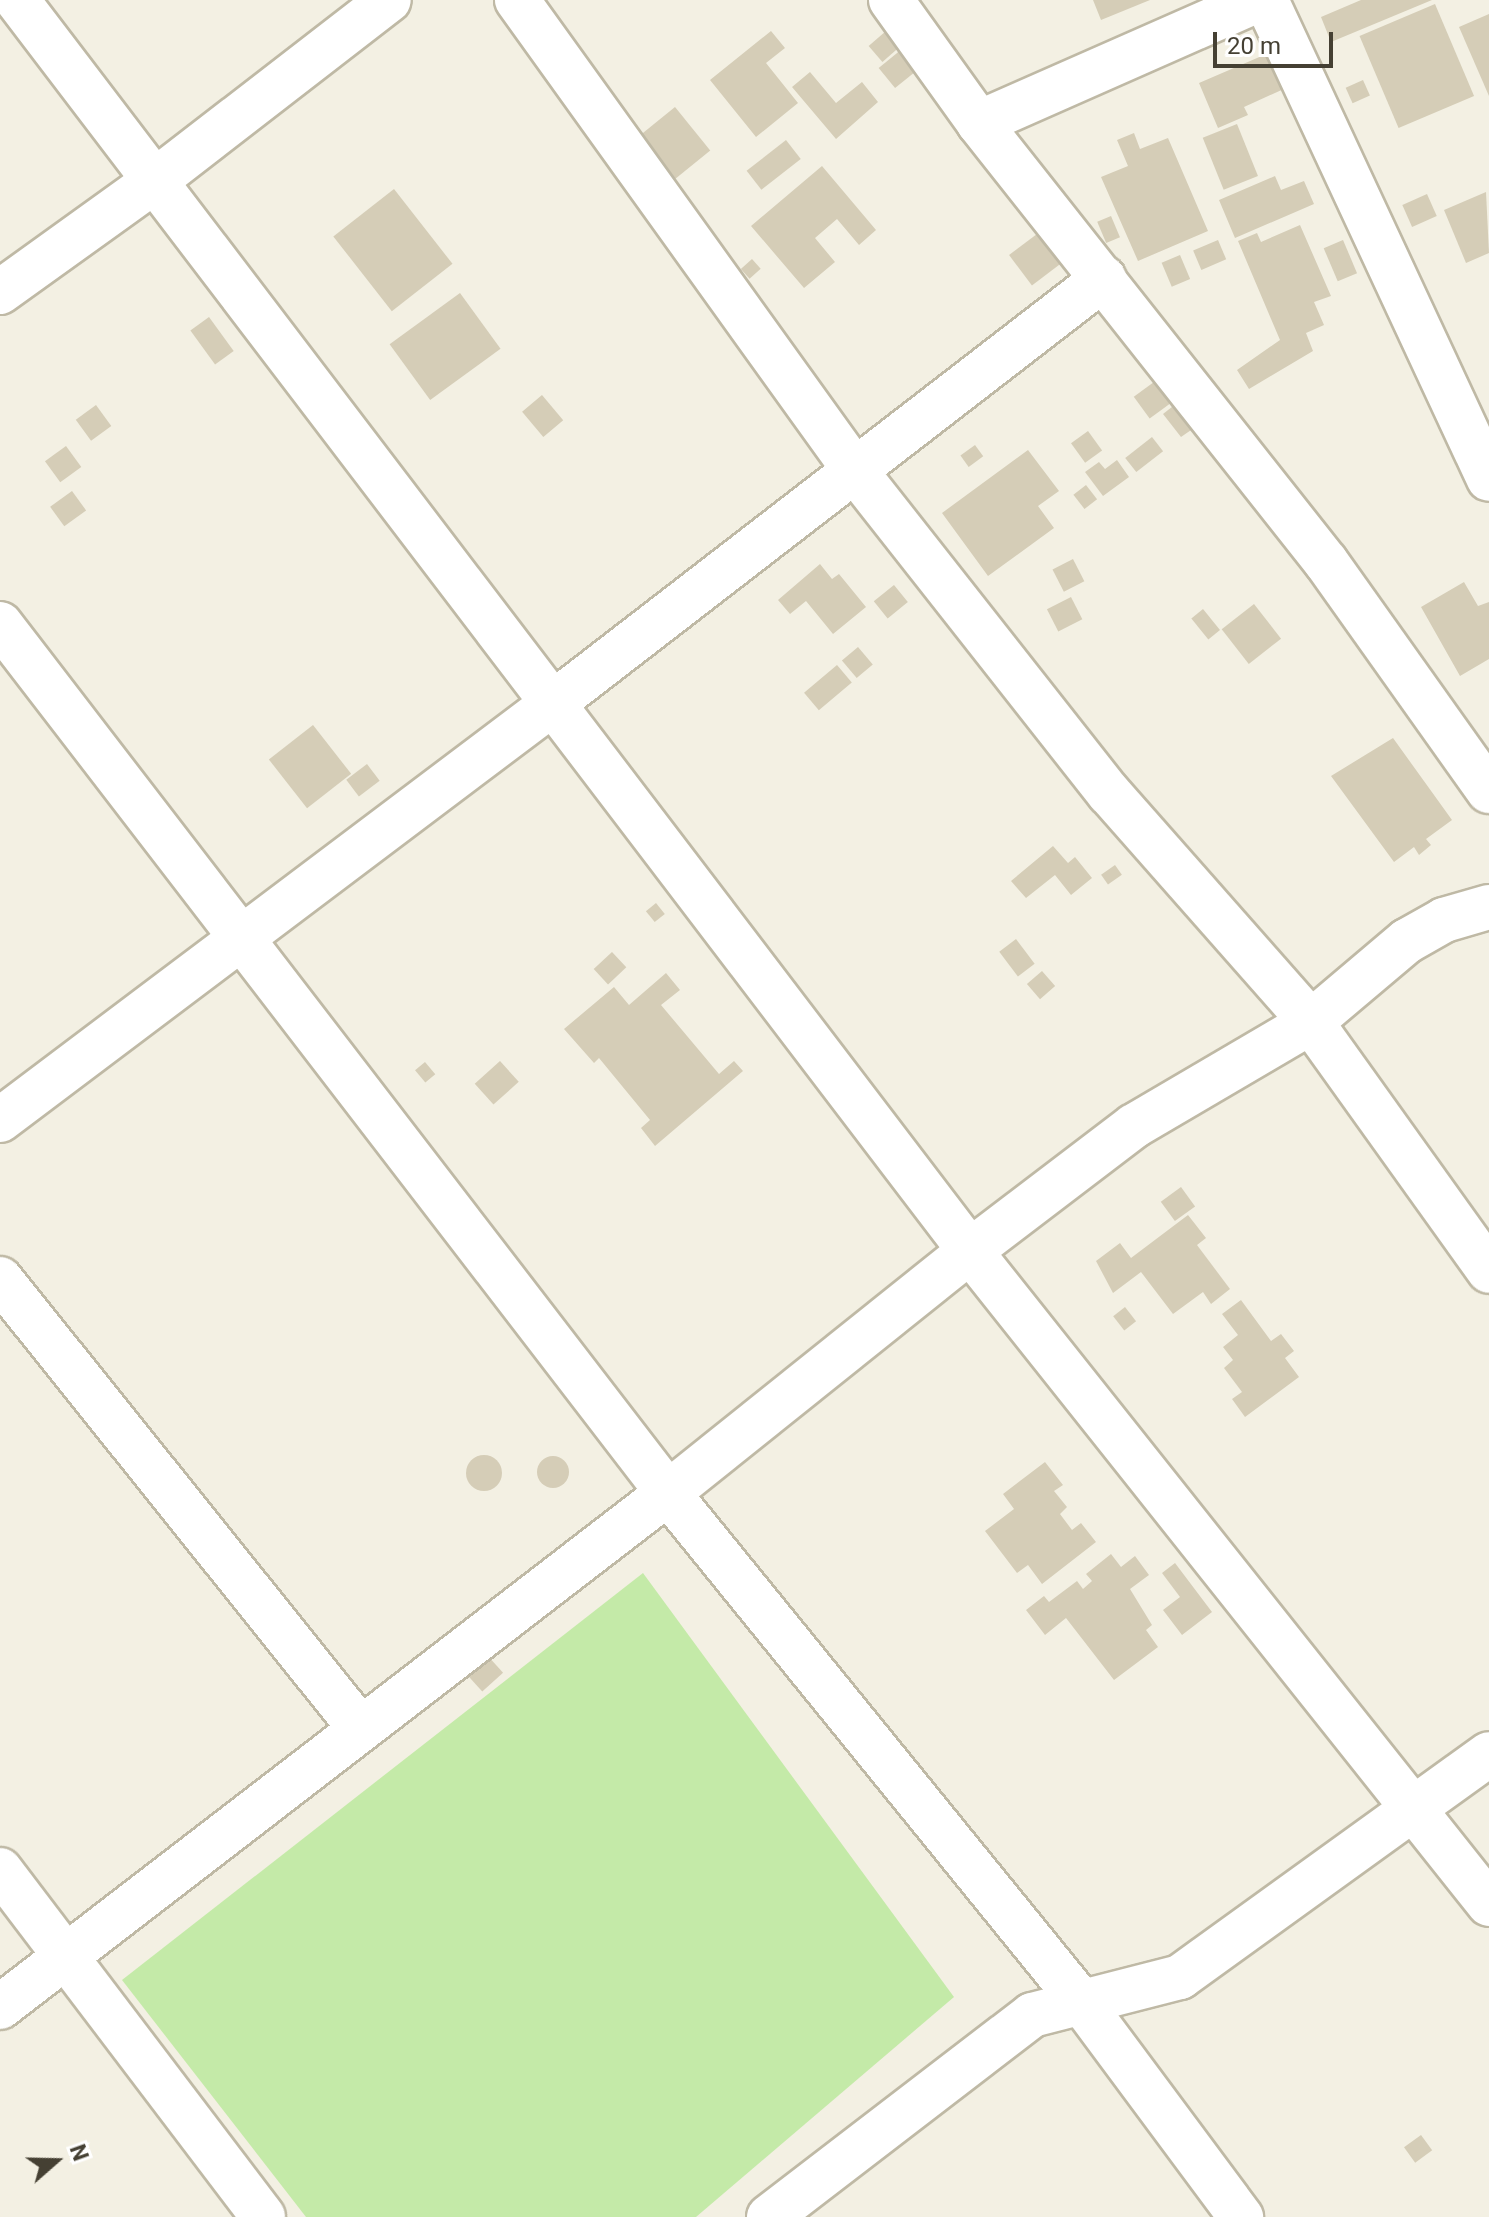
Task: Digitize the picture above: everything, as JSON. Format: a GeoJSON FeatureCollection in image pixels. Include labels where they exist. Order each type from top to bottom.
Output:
{"type":"FeatureCollection","features":[{"type":"Feature","properties":{"kind":"street"},"geometry":{"type":"LineString","coordinates":[[17,0],[556,701],[970,1251],[1489,1904]]}},
{"type":"Feature","properties":{"kind":"street"},"geometry":{"type":"LineString","coordinates":[[0,292],[156,180],[389,0]]}},
{"type":"Feature","properties":{"kind":"street"},"geometry":{"type":"LineString","coordinates":[[517,0],[856,472],[1109,793],[1311,1022],[1489,1271]]}},
{"type":"Feature","properties":{"kind":"street"},"geometry":{"type":"LineString","coordinates":[[891,0],[979,123],[1326,562],[1489,791]]}},
{"type":"Feature","properties":{"kind":"street"},"geometry":{"type":"LineString","coordinates":[[979,123],[1258,0]]}},
{"type":"Feature","properties":{"kind":"street"},"geometry":{"type":"LineString","coordinates":[[1266,0],[1489,479]]}},
{"type":"Feature","properties":{"kind":"street"},"geometry":{"type":"LineString","coordinates":[[0,1120],[556,701],[1104,278]]}},
{"type":"Feature","properties":{"kind":"street"},"geometry":{"type":"LineString","coordinates":[[0,624],[668,1493],[1082,2003],[1241,2217]]}},
{"type":"Feature","properties":{"kind":"street"},"geometry":{"type":"LineString","coordinates":[[0,2007],[65,1953],[668,1493],[970,1251],[1134,1126],[1311,1022],[1407,941],[1444,920],[1489,907]]}},
{"type":"Feature","properties":{"kind":"street"},"geometry":{"type":"LineString","coordinates":[[0,1279],[360,1728]]}},
{"type":"Feature","properties":{"kind":"street"},"geometry":{"type":"LineString","coordinates":[[769,2217],[992,2041],[1032,2015],[1180,1977],[1489,1754]]}},
{"type":"Feature","properties":{"kind":"street"},"geometry":{"type":"LineString","coordinates":[[0,1870],[263,2217]]}},
{"type":"Feature","properties":{"kind":"green space"},"geometry":{"type":"Polygon","coordinates":[[[643,1573],[954,1997],[696,2217],[306,2217],[122,1980],[643,1573]]]}},
{"type":"Feature","properties":{"kind":"building"},"geometry":{"type":"Polygon","coordinates":[[[1093,0],[1150,0],[1101,20],[1093,0]]]}},
{"type":"Feature","properties":{"kind":"building"},"geometry":{"type":"Polygon","coordinates":[[[1361,0],[1432,0],[1331,42],[1321,17],[1361,0]]]}},
{"type":"Feature","properties":{"kind":"building"},"geometry":{"type":"Polygon","coordinates":[[[1435,4],[1474,96],[1399,128],[1360,36],[1435,4]]]}},
{"type":"Feature","properties":{"kind":"building"},"geometry":{"type":"Polygon","coordinates":[[[1489,14],[1489,96],[1459,27],[1489,14]]]}},
{"type":"Feature","properties":{"kind":"building"},"geometry":{"type":"Polygon","coordinates":[[[771,31],[785,48],[766,63],[798,103],[756,137],[710,80],[771,31]]]}},
{"type":"Feature","properties":{"kind":"building"},"geometry":{"type":"Polygon","coordinates":[[[886,31],[900,47],[882,62],[869,46],[886,31]]]}},
{"type":"Feature","properties":{"kind":"building"},"geometry":{"type":"Polygon","coordinates":[[[902,49],[918,69],[895,88],[879,68],[902,49]]]}},
{"type":"Feature","properties":{"kind":"building"},"geometry":{"type":"Polygon","coordinates":[[[1271,52],[1286,88],[1244,107],[1248,115],[1218,128],[1199,83],[1271,52]]]}},
{"type":"Feature","properties":{"kind":"building"},"geometry":{"type":"Polygon","coordinates":[[[810,72],[836,103],[862,82],[878,102],[836,139],[792,87],[810,72]]]}},
{"type":"Feature","properties":{"kind":"building"},"geometry":{"type":"Polygon","coordinates":[[[1363,80],[1370,96],[1353,103],[1346,88],[1363,80]]]}},
{"type":"Feature","properties":{"kind":"building"},"geometry":{"type":"Polygon","coordinates":[[[675,107],[710,151],[673,181],[638,137],[675,107]]]}},
{"type":"Feature","properties":{"kind":"building"},"geometry":{"type":"Polygon","coordinates":[[[1237,124],[1258,176],[1224,190],[1203,138],[1237,124]]]}},
{"type":"Feature","properties":{"kind":"building"},"geometry":{"type":"Polygon","coordinates":[[[1134,133],[1140,149],[1168,138],[1208,231],[1138,261],[1101,177],[1128,166],[1117,140],[1134,133]]]}},
{"type":"Feature","properties":{"kind":"building"},"geometry":{"type":"Polygon","coordinates":[[[786,140],[801,159],[761,190],[747,171],[786,140]]]}},
{"type":"Feature","properties":{"kind":"building"},"geometry":{"type":"Polygon","coordinates":[[[822,166],[876,230],[859,245],[837,219],[815,238],[835,262],[804,288],[751,226],[822,166]]]}},
{"type":"Feature","properties":{"kind":"building"},"geometry":{"type":"Polygon","coordinates":[[[1275,176],[1281,190],[1304,181],[1314,204],[1235,238],[1219,200],[1275,176]]]}},
{"type":"Feature","properties":{"kind":"building"},"geometry":{"type":"Polygon","coordinates":[[[394,189],[452,264],[392,311],[333,236],[394,189]]]}},
{"type":"Feature","properties":{"kind":"building"},"geometry":{"type":"Polygon","coordinates":[[[1486,192],[1489,253],[1466,263],[1444,210],[1486,192]]]}},
{"type":"Feature","properties":{"kind":"building"},"geometry":{"type":"Polygon","coordinates":[[[1427,194],[1437,216],[1412,227],[1402,205],[1427,194]]]}},
{"type":"Feature","properties":{"kind":"building"},"geometry":{"type":"Polygon","coordinates":[[[1111,216],[1120,237],[1106,243],[1097,222],[1111,216]]]}},
{"type":"Feature","properties":{"kind":"building"},"geometry":{"type":"Polygon","coordinates":[[[1300,225],[1331,296],[1314,302],[1324,325],[1306,333],[1313,351],[1249,389],[1237,370],[1280,340],[1238,241],[1257,233],[1261,242],[1300,225]]]}},
{"type":"Feature","properties":{"kind":"building"},"geometry":{"type":"Polygon","coordinates":[[[1041,231],[1064,261],[1032,285],[1009,255],[1041,231]]]}},
{"type":"Feature","properties":{"kind":"building"},"geometry":{"type":"Polygon","coordinates":[[[1218,240],[1226,259],[1201,270],[1193,251],[1218,240]]]}},
{"type":"Feature","properties":{"kind":"building"},"geometry":{"type":"Polygon","coordinates":[[[1343,240],[1357,273],[1338,281],[1324,248],[1343,240]]]}},
{"type":"Feature","properties":{"kind":"building"},"geometry":{"type":"Polygon","coordinates":[[[1180,255],[1190,279],[1172,287],[1162,263],[1180,255]]]}},
{"type":"Feature","properties":{"kind":"building"},"geometry":{"type":"Polygon","coordinates":[[[752,259],[761,269],[750,279],[741,269],[752,259]]]}},
{"type":"Feature","properties":{"kind":"building"},"geometry":{"type":"Polygon","coordinates":[[[460,293],[501,349],[430,400],[390,344],[460,293]]]}},
{"type":"Feature","properties":{"kind":"building"},"geometry":{"type":"Polygon","coordinates":[[[209,317],[234,351],[215,364],[190,331],[209,317]]]}},
{"type":"Feature","properties":{"kind":"building"},"geometry":{"type":"Polygon","coordinates":[[[1154,382],[1170,404],[1150,419],[1134,397],[1154,382]]]}},
{"type":"Feature","properties":{"kind":"building"},"geometry":{"type":"Polygon","coordinates":[[[542,395],[563,420],[543,437],[522,412],[542,395]]]}},
{"type":"Feature","properties":{"kind":"building"},"geometry":{"type":"Polygon","coordinates":[[[1177,403],[1194,428],[1181,437],[1163,414],[1177,403]]]}},
{"type":"Feature","properties":{"kind":"building"},"geometry":{"type":"Polygon","coordinates":[[[96,405],[111,426],[91,441],[76,420],[96,405]]]}},
{"type":"Feature","properties":{"kind":"building"},"geometry":{"type":"Polygon","coordinates":[[[1088,431],[1102,450],[1085,463],[1071,443],[1088,431]]]}},
{"type":"Feature","properties":{"kind":"building"},"geometry":{"type":"Polygon","coordinates":[[[1152,437],[1163,451],[1136,472],[1125,458],[1152,437]]]}},
{"type":"Feature","properties":{"kind":"building"},"geometry":{"type":"Polygon","coordinates":[[[975,445],[983,456],[969,467],[960,456],[975,445]]]}},
{"type":"Feature","properties":{"kind":"building"},"geometry":{"type":"Polygon","coordinates":[[[66,446],[81,467],[60,482],[45,461],[66,446]]]}},
{"type":"Feature","properties":{"kind":"building"},"geometry":{"type":"Polygon","coordinates":[[[1028,450],[1059,491],[1038,506],[1054,528],[988,576],[942,513],[1028,450]]]}},
{"type":"Feature","properties":{"kind":"building"},"geometry":{"type":"Polygon","coordinates":[[[1117,460],[1129,477],[1103,496],[1085,472],[1099,462],[1105,469],[1117,460]]]}},
{"type":"Feature","properties":{"kind":"building"},"geometry":{"type":"Polygon","coordinates":[[[1086,485],[1097,499],[1084,509],[1073,495],[1086,485]]]}},
{"type":"Feature","properties":{"kind":"building"},"geometry":{"type":"Polygon","coordinates":[[[72,491],[86,510],[64,526],[50,507],[72,491]]]}},
{"type":"Feature","properties":{"kind":"building"},"geometry":{"type":"Polygon","coordinates":[[[1073,559],[1084,581],[1064,592],[1053,569],[1073,559]]]}},
{"type":"Feature","properties":{"kind":"building"},"geometry":{"type":"Polygon","coordinates":[[[820,564],[832,579],[839,574],[866,607],[833,634],[806,601],[790,614],[778,600],[820,564]]]}},
{"type":"Feature","properties":{"kind":"building"},"geometry":{"type":"Polygon","coordinates":[[[1464,582],[1478,606],[1489,602],[1489,659],[1460,676],[1421,607],[1464,582]]]}},
{"type":"Feature","properties":{"kind":"building"},"geometry":{"type":"Polygon","coordinates":[[[894,585],[908,602],[888,618],[874,601],[894,585]]]}},
{"type":"Feature","properties":{"kind":"building"},"geometry":{"type":"Polygon","coordinates":[[[1071,597],[1082,619],[1058,632],[1047,609],[1071,597]]]}},
{"type":"Feature","properties":{"kind":"building"},"geometry":{"type":"Polygon","coordinates":[[[1254,604],[1281,639],[1249,664],[1222,629],[1254,604]]]}},
{"type":"Feature","properties":{"kind":"building"},"geometry":{"type":"Polygon","coordinates":[[[1203,609],[1220,630],[1208,639],[1191,618],[1203,609]]]}},
{"type":"Feature","properties":{"kind":"building"},"geometry":{"type":"Polygon","coordinates":[[[858,647],[873,665],[857,678],[842,660],[858,647]]]}},
{"type":"Feature","properties":{"kind":"building"},"geometry":{"type":"Polygon","coordinates":[[[837,665],[852,683],[819,710],[804,693],[837,665]]]}},
{"type":"Feature","properties":{"kind":"building"},"geometry":{"type":"Polygon","coordinates":[[[313,725],[351,774],[307,808],[269,759],[313,725]]]}},
{"type":"Feature","properties":{"kind":"building"},"geometry":{"type":"Polygon","coordinates":[[[1393,738],[1452,820],[1426,839],[1431,845],[1419,855],[1414,847],[1394,862],[1331,776],[1393,738]]]}},
{"type":"Feature","properties":{"kind":"building"},"geometry":{"type":"Polygon","coordinates":[[[367,764],[380,781],[359,796],[346,780],[367,764]]]}},
{"type":"Feature","properties":{"kind":"building"},"geometry":{"type":"Polygon","coordinates":[[[1053,846],[1068,863],[1075,857],[1092,878],[1071,895],[1055,875],[1026,898],[1011,881],[1053,846]]]}},
{"type":"Feature","properties":{"kind":"building"},"geometry":{"type":"Polygon","coordinates":[[[1115,865],[1122,875],[1108,885],[1101,875],[1115,865]]]}},
{"type":"Feature","properties":{"kind":"building"},"geometry":{"type":"Polygon","coordinates":[[[656,903],[665,914],[655,922],[646,911],[656,903]]]}},
{"type":"Feature","properties":{"kind":"building"},"geometry":{"type":"Polygon","coordinates":[[[1016,939],[1035,964],[1018,976],[999,952],[1016,939]]]}},
{"type":"Feature","properties":{"kind":"building"},"geometry":{"type":"Polygon","coordinates":[[[612,952],[626,967],[608,984],[594,969],[612,952]]]}},
{"type":"Feature","properties":{"kind":"building"},"geometry":{"type":"Polygon","coordinates":[[[1042,971],[1055,986],[1040,999],[1027,984],[1042,971]]]}},
{"type":"Feature","properties":{"kind":"building"},"geometry":{"type":"Polygon","coordinates":[[[666,973],[680,990],[661,1005],[719,1074],[734,1061],[743,1071],[655,1146],[641,1128],[650,1120],[599,1058],[594,1063],[564,1029],[614,987],[629,1005],[666,973]]]}},
{"type":"Feature","properties":{"kind":"building"},"geometry":{"type":"Polygon","coordinates":[[[500,1061],[519,1082],[493,1105],[475,1084],[500,1061]]]}},
{"type":"Feature","properties":{"kind":"building"},"geometry":{"type":"Polygon","coordinates":[[[425,1062],[435,1074],[425,1083],[415,1070],[425,1062]]]}},
{"type":"Feature","properties":{"kind":"building"},"geometry":{"type":"Polygon","coordinates":[[[1181,1187],[1195,1206],[1175,1221],[1161,1202],[1181,1187]]]}},
{"type":"Feature","properties":{"kind":"building"},"geometry":{"type":"Polygon","coordinates":[[[1188,1215],[1206,1238],[1197,1245],[1230,1289],[1211,1304],[1203,1292],[1173,1314],[1141,1272],[1113,1293],[1096,1261],[1120,1243],[1131,1258],[1188,1215]]]}},
{"type":"Feature","properties":{"kind":"building"},"geometry":{"type":"Polygon","coordinates":[[[1241,1300],[1271,1341],[1281,1334],[1294,1351],[1285,1358],[1299,1377],[1245,1417],[1232,1399],[1242,1392],[1224,1368],[1233,1360],[1223,1347],[1238,1335],[1222,1314],[1241,1300]]]}},
{"type":"Feature","properties":{"kind":"building"},"geometry":{"type":"Polygon","coordinates":[[[1125,1307],[1136,1321],[1124,1330],[1113,1316],[1125,1307]]]}},
{"type":"Feature","properties":{"kind":"building"},"geometry":{"type":"Polygon","coordinates":[[[484,1455],[497,1460],[502,1473],[497,1486],[484,1491],[471,1486],[466,1473],[471,1460],[484,1455]]]}},
{"type":"Feature","properties":{"kind":"building"},"geometry":{"type":"Polygon","coordinates":[[[553,1456],[564,1461],[569,1472],[564,1483],[553,1488],[542,1483],[537,1472],[542,1461],[553,1456]]]}},
{"type":"Feature","properties":{"kind":"building"},"geometry":{"type":"Polygon","coordinates":[[[1045,1462],[1063,1485],[1054,1491],[1067,1507],[1060,1514],[1072,1530],[1081,1523],[1096,1542],[1042,1584],[1028,1565],[1017,1573],[985,1531],[1014,1509],[1003,1494],[1045,1462]]]}},
{"type":"Feature","properties":{"kind":"building"},"geometry":{"type":"Polygon","coordinates":[[[1111,1554],[1121,1567],[1135,1556],[1149,1575],[1130,1589],[1152,1625],[1146,1630],[1158,1647],[1114,1680],[1066,1618],[1045,1635],[1026,1610],[1044,1596],[1049,1602],[1077,1581],[1083,1589],[1092,1581],[1086,1574],[1111,1554]]]}},
{"type":"Feature","properties":{"kind":"building"},"geometry":{"type":"Polygon","coordinates":[[[1175,1563],[1212,1612],[1182,1635],[1163,1610],[1180,1597],[1162,1573],[1175,1563]]]}},
{"type":"Feature","properties":{"kind":"building"},"geometry":{"type":"Polygon","coordinates":[[[487,1655],[503,1673],[482,1692],[466,1674],[487,1655]]]}},
{"type":"Feature","properties":{"kind":"building"},"geometry":{"type":"Polygon","coordinates":[[[1421,2135],[1432,2150],[1415,2163],[1404,2147],[1421,2135]]]}}]}
